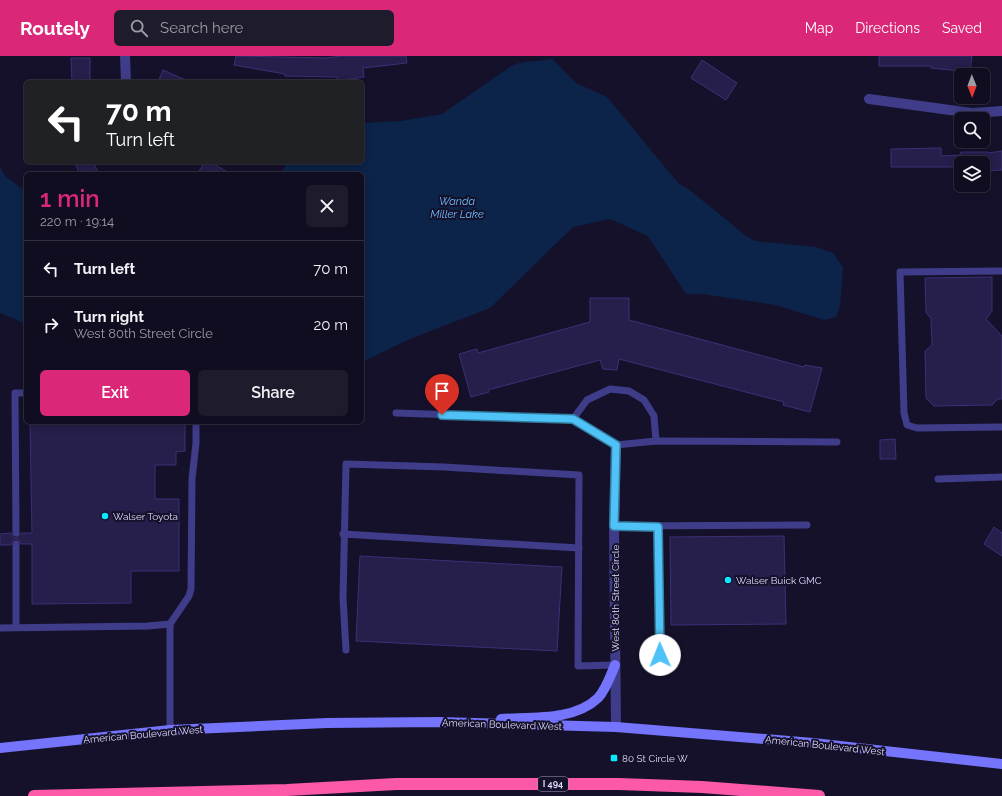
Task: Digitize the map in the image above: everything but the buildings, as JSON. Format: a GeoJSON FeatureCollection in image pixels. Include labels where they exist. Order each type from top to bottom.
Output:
{"type":"FeatureCollection","features":[{"type":"Feature","properties":{"kind":"highway","name":"I 494"},"geometry":{"type":"LineString","coordinates":[[232,796],[287,790],[396,784],[619,784],[702,787],[820,796]]}},
{"type":"Feature","properties":{"kind":"highway"},"geometry":{"type":"LineString","coordinates":[[34,796],[287,790]]}},
{"type":"Feature","properties":{"kind":"street"},"geometry":{"type":"LineString","coordinates":[[125,56],[126,80]]}},
{"type":"Feature","properties":{"kind":"street"},"geometry":{"type":"LineString","coordinates":[[869,99],[972,113],[1002,111]]}},
{"type":"Feature","properties":{"kind":"street","name":"West 80th Street Circle"},"geometry":{"type":"LineString","coordinates":[[616,445],[614,526],[616,728]]}},
{"type":"Feature","properties":{"kind":"street"},"geometry":{"type":"LineString","coordinates":[[455,723],[572,713],[597,698],[605,688],[615,666]]}},
{"type":"Feature","properties":{"kind":"street","name":"American Boulevard West"},"geometry":{"type":"LineString","coordinates":[[1,748],[170,730],[326,723],[455,723],[616,728],[814,743],[1002,764]]}},
{"type":"Feature","properties":{"kind":"lane"},"geometry":{"type":"LineString","coordinates":[[1002,271],[900,272],[904,413],[907,426],[917,428],[1002,427]]}},
{"type":"Feature","properties":{"kind":"lane"},"geometry":{"type":"LineString","coordinates":[[573,419],[587,400],[610,388],[629,391],[644,400],[654,416],[656,441]]}},
{"type":"Feature","properties":{"kind":"lane"},"geometry":{"type":"LineString","coordinates":[[16,533],[15,393],[24,393]]}},
{"type":"Feature","properties":{"kind":"lane"},"geometry":{"type":"LineString","coordinates":[[396,413],[573,419],[616,445],[656,441],[837,442]]}},
{"type":"Feature","properties":{"kind":"lane"},"geometry":{"type":"LineString","coordinates":[[170,730],[170,624],[189,596],[191,589],[192,480],[196,443],[196,424]]}},
{"type":"Feature","properties":{"kind":"lane"},"geometry":{"type":"LineString","coordinates":[[346,650],[343,598],[343,534],[346,464],[536,472],[579,475],[578,666],[615,666]]}},
{"type":"Feature","properties":{"kind":"lane"},"geometry":{"type":"LineString","coordinates":[[938,479],[1002,477]]}},
{"type":"Feature","properties":{"kind":"lane"},"geometry":{"type":"LineString","coordinates":[[614,526],[658,527],[807,525]]}},
{"type":"Feature","properties":{"kind":"lane"},"geometry":{"type":"LineString","coordinates":[[658,527],[660,655]]}},
{"type":"Feature","properties":{"kind":"lane"},"geometry":{"type":"LineString","coordinates":[[343,534],[579,548]]}},
{"type":"Feature","properties":{"kind":"lane"},"geometry":{"type":"LineString","coordinates":[[16,544],[16,627]]}},
{"type":"Feature","properties":{"kind":"lane"},"geometry":{"type":"LineString","coordinates":[[0,628],[148,626],[170,624]]}},
{"type":"Feature","properties":{"kind":"water","name":"Wanda Miller Lake"},"geometry":{"type":"Polygon","coordinates":[[[552,59],[576,83],[607,97],[678,183],[691,191],[745,235],[755,241],[816,247],[833,253],[843,267],[840,306],[836,317],[824,320],[775,305],[702,294],[686,294],[648,236],[610,219],[573,227],[490,308],[412,338],[364,361],[364,172],[281,172],[287,164],[364,164],[364,123],[401,121],[442,114],[510,67],[519,63],[552,59]]]}},
{"type":"Feature","properties":{"kind":"water"},"geometry":{"type":"Polygon","coordinates":[[[0,166],[4,175],[24,190],[24,323],[0,313],[0,166]]]}},
{"type":"Feature","properties":{"kind":"place","name":"Walser Toyota"},"geometry":{"type":"Point","coordinates":[105,516]}},
{"type":"Feature","properties":{"kind":"place","name":"Walser Buick GMC"},"geometry":{"type":"Point","coordinates":[728,580]}},
{"type":"Feature","properties":{"kind":"place","name":"80 St Circle W"},"geometry":{"type":"Point","coordinates":[614,758]}},
{"type":"Feature","properties":{"kind":"route"},"geometry":{"type":"LineString","coordinates":[[442,415],[573,419],[616,445],[614,526],[658,527],[660,655]]}}]}
